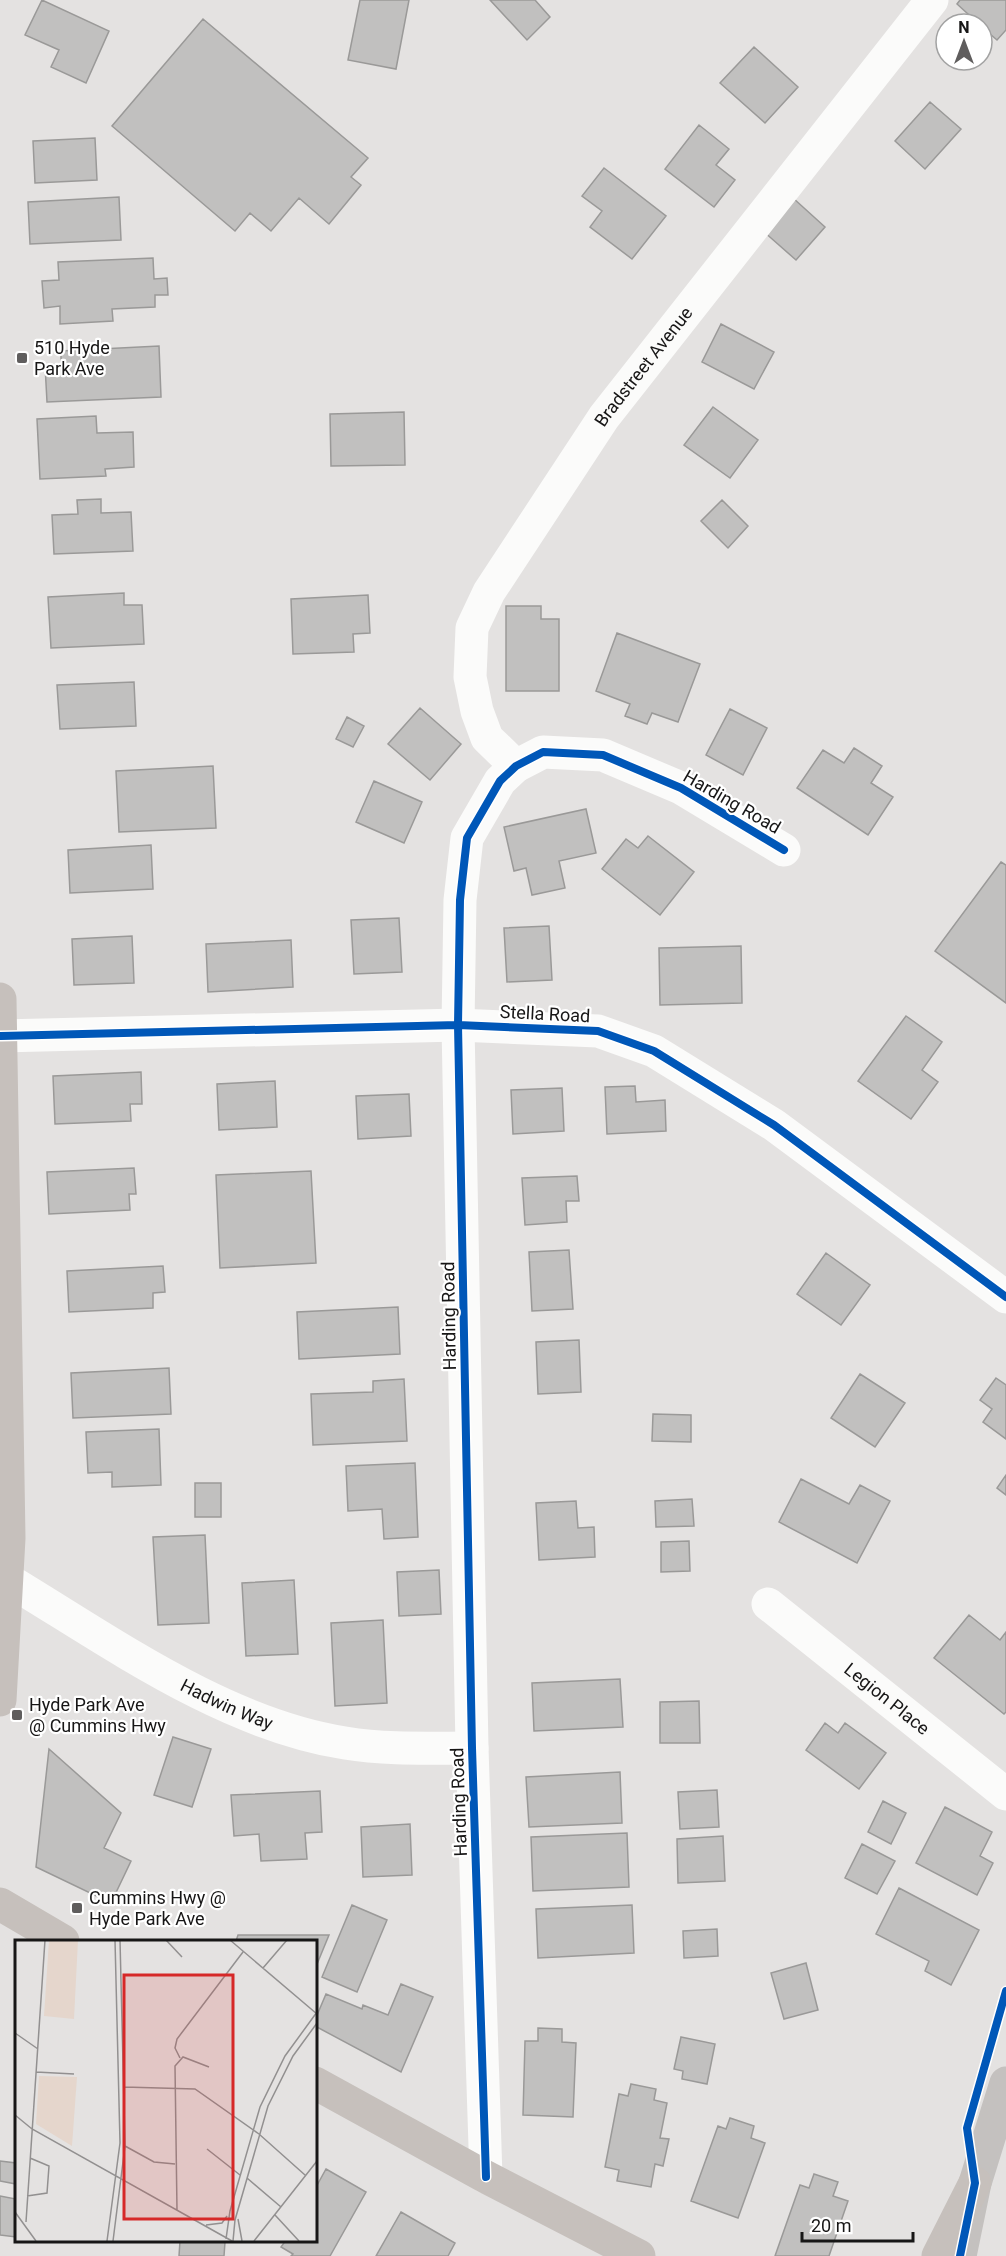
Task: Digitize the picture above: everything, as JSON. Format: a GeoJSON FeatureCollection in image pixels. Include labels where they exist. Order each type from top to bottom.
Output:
{"type":"FeatureCollection","features":[{"type":"Feature","properties":{"kind":"main road"},"geometry":{"type":"LineString","coordinates":[[0,999],[8,1580],[0,1700]]}},
{"type":"Feature","properties":{"kind":"main road"},"geometry":{"type":"LineString","coordinates":[[0,1904],[61,1940]]}},
{"type":"Feature","properties":{"kind":"main road"},"geometry":{"type":"LineString","coordinates":[[316,2084],[486,2177],[639,2256]]}},
{"type":"Feature","properties":{"kind":"main road"},"geometry":{"type":"LineString","coordinates":[[960,2256],[975,2183],[1006,2084]]}},
{"type":"Feature","properties":{"kind":"main road"},"geometry":{"type":"LineString","coordinates":[[938,2256],[975,2183]]}},
{"type":"Feature","properties":{"kind":"street","name":"Bradstreet Avenue"},"geometry":{"type":"LineString","coordinates":[[516,766],[487,738],[477,711],[470,676],[472,628],[489,592],[604,417],[932,0]]}},
{"type":"Feature","properties":{"kind":"street","name":"Harding Road"},"geometry":{"type":"LineString","coordinates":[[486,2177],[472,1748],[458,1025],[460,900],[467,838],[500,781],[516,766],[543,752],[603,755],[681,788],[784,850]]}},
{"type":"Feature","properties":{"kind":"street","name":"Stella Road"},"geometry":{"type":"LineString","coordinates":[[1,1036],[458,1025],[598,1031],[654,1051],[774,1125],[1006,1296]]}},
{"type":"Feature","properties":{"kind":"street","name":"Hadwin Way"},"geometry":{"type":"LineString","coordinates":[[8,1580],[183,1685],[271,1725],[343,1743],[383,1749],[472,1748]]}},
{"type":"Feature","properties":{"kind":"street","name":"Legion Place"},"geometry":{"type":"LineString","coordinates":[[768,1604],[1006,1794]]}},
{"type":"Feature","properties":{"kind":"building"},"geometry":{"type":"Polygon","coordinates":[[[42,0],[109,31],[86,83],[51,67],[59,50],[25,35],[42,0]]]}},
{"type":"Feature","properties":{"kind":"building"},"geometry":{"type":"Polygon","coordinates":[[[360,0],[409,0],[396,69],[348,60],[360,0]]]}},
{"type":"Feature","properties":{"kind":"building"},"geometry":{"type":"Polygon","coordinates":[[[490,0],[535,0],[550,17],[527,40],[490,0]]]}},
{"type":"Feature","properties":{"kind":"building"},"geometry":{"type":"Polygon","coordinates":[[[960,0],[1006,0],[1006,30],[997,40],[994,37],[994,12],[966,12],[957,4],[960,0]]]}},
{"type":"Feature","properties":{"kind":"building"},"geometry":{"type":"Polygon","coordinates":[[[203,19],[368,158],[351,177],[361,185],[329,224],[299,198],[271,231],[250,213],[235,231],[112,126],[203,19]]]}},
{"type":"Feature","properties":{"kind":"building"},"geometry":{"type":"Polygon","coordinates":[[[754,47],[798,87],[765,123],[720,83],[754,47]]]}},
{"type":"Feature","properties":{"kind":"building"},"geometry":{"type":"Polygon","coordinates":[[[930,102],[961,129],[925,169],[895,141],[930,102]]]}},
{"type":"Feature","properties":{"kind":"building"},"geometry":{"type":"Polygon","coordinates":[[[699,125],[729,149],[716,165],[735,180],[714,207],[665,169],[699,125]]]}},
{"type":"Feature","properties":{"kind":"building"},"geometry":{"type":"Polygon","coordinates":[[[95,138],[97,180],[35,183],[33,141],[95,138]]]}},
{"type":"Feature","properties":{"kind":"building"},"geometry":{"type":"Polygon","coordinates":[[[604,168],[666,216],[632,259],[590,227],[602,211],[582,196],[604,168]]]}},
{"type":"Feature","properties":{"kind":"building"},"geometry":{"type":"Polygon","coordinates":[[[119,197],[121,240],[30,244],[28,202],[119,197]]]}},
{"type":"Feature","properties":{"kind":"building"},"geometry":{"type":"Polygon","coordinates":[[[793,198],[825,227],[796,260],[763,231],[793,198]]]}},
{"type":"Feature","properties":{"kind":"building"},"geometry":{"type":"Polygon","coordinates":[[[153,258],[154,279],[167,278],[168,295],[155,295],[155,307],[112,309],[113,321],[60,324],[60,306],[44,308],[42,281],[59,280],[58,262],[153,258]]]}},
{"type":"Feature","properties":{"kind":"building"},"geometry":{"type":"Polygon","coordinates":[[[721,324],[774,352],[754,389],[702,362],[721,324]]]}},
{"type":"Feature","properties":{"kind":"building"},"geometry":{"type":"Polygon","coordinates":[[[159,346],[161,397],[47,402],[45,365],[61,364],[61,351],[159,346]]]}},
{"type":"Feature","properties":{"kind":"building"},"geometry":{"type":"Polygon","coordinates":[[[713,407],[758,440],[730,478],[684,445],[713,407]]]}},
{"type":"Feature","properties":{"kind":"building"},"geometry":{"type":"Polygon","coordinates":[[[404,412],[405,465],[331,466],[330,414],[404,412]]]}},
{"type":"Feature","properties":{"kind":"building"},"geometry":{"type":"Polygon","coordinates":[[[96,416],[97,433],[133,432],[134,467],[105,469],[106,476],[40,479],[37,419],[96,416]]]}},
{"type":"Feature","properties":{"kind":"building"},"geometry":{"type":"Polygon","coordinates":[[[101,499],[101,513],[131,512],[133,551],[54,554],[52,515],[78,514],[77,500],[101,499]]]}},
{"type":"Feature","properties":{"kind":"building"},"geometry":{"type":"Polygon","coordinates":[[[722,500],[748,526],[728,548],[701,521],[722,500]]]}},
{"type":"Feature","properties":{"kind":"building"},"geometry":{"type":"Polygon","coordinates":[[[124,593],[124,605],[142,605],[144,644],[51,648],[48,597],[124,593]]]}},
{"type":"Feature","properties":{"kind":"building"},"geometry":{"type":"Polygon","coordinates":[[[368,595],[370,633],[353,634],[354,652],[293,654],[291,599],[368,595]]]}},
{"type":"Feature","properties":{"kind":"building"},"geometry":{"type":"Polygon","coordinates":[[[506,606],[541,606],[541,619],[559,619],[559,691],[506,691],[506,606]]]}},
{"type":"Feature","properties":{"kind":"building"},"geometry":{"type":"Polygon","coordinates":[[[617,633],[700,664],[678,722],[652,713],[647,724],[625,716],[630,704],[596,691],[617,633]]]}},
{"type":"Feature","properties":{"kind":"building"},"geometry":{"type":"Polygon","coordinates":[[[134,682],[136,726],[60,729],[57,685],[134,682]]]}},
{"type":"Feature","properties":{"kind":"building"},"geometry":{"type":"Polygon","coordinates":[[[420,708],[461,744],[430,780],[388,744],[420,708]]]}},
{"type":"Feature","properties":{"kind":"building"},"geometry":{"type":"Polygon","coordinates":[[[730,709],[767,728],[743,775],[706,755],[730,709]]]}},
{"type":"Feature","properties":{"kind":"building"},"geometry":{"type":"Polygon","coordinates":[[[347,717],[364,726],[353,747],[336,739],[347,717]]]}},
{"type":"Feature","properties":{"kind":"building"},"geometry":{"type":"Polygon","coordinates":[[[854,748],[882,766],[871,783],[893,797],[868,835],[797,788],[823,750],[844,763],[854,748]]]}},
{"type":"Feature","properties":{"kind":"building"},"geometry":{"type":"Polygon","coordinates":[[[213,766],[216,828],[119,832],[116,771],[213,766]]]}},
{"type":"Feature","properties":{"kind":"building"},"geometry":{"type":"Polygon","coordinates":[[[374,781],[422,802],[404,843],[356,822],[374,781]]]}},
{"type":"Feature","properties":{"kind":"building"},"geometry":{"type":"Polygon","coordinates":[[[586,809],[596,853],[559,861],[565,888],[532,895],[526,868],[514,871],[504,827],[586,809]]]}},
{"type":"Feature","properties":{"kind":"building"},"geometry":{"type":"Polygon","coordinates":[[[648,836],[694,872],[660,915],[602,869],[626,839],[638,848],[648,836]]]}},
{"type":"Feature","properties":{"kind":"building"},"geometry":{"type":"Polygon","coordinates":[[[151,845],[153,889],[70,893],[68,850],[151,845]]]}},
{"type":"Feature","properties":{"kind":"building"},"geometry":{"type":"Polygon","coordinates":[[[1001,862],[1006,865],[1006,1003],[935,951],[1001,862]]]}},
{"type":"Feature","properties":{"kind":"building"},"geometry":{"type":"Polygon","coordinates":[[[399,918],[402,972],[354,974],[351,920],[399,918]]]}},
{"type":"Feature","properties":{"kind":"building"},"geometry":{"type":"Polygon","coordinates":[[[549,926],[552,980],[507,982],[504,928],[549,926]]]}},
{"type":"Feature","properties":{"kind":"building"},"geometry":{"type":"Polygon","coordinates":[[[132,936],[134,983],[74,985],[72,939],[132,936]]]}},
{"type":"Feature","properties":{"kind":"building"},"geometry":{"type":"Polygon","coordinates":[[[291,940],[293,987],[208,992],[206,944],[291,940]]]}},
{"type":"Feature","properties":{"kind":"building"},"geometry":{"type":"Polygon","coordinates":[[[741,946],[742,1003],[660,1005],[659,948],[741,946]]]}},
{"type":"Feature","properties":{"kind":"building"},"geometry":{"type":"Polygon","coordinates":[[[906,1016],[942,1042],[922,1070],[938,1082],[911,1119],[858,1081],[906,1016]]]}},
{"type":"Feature","properties":{"kind":"building"},"geometry":{"type":"Polygon","coordinates":[[[141,1072],[142,1104],[130,1104],[131,1121],[55,1124],[53,1076],[141,1072]]]}},
{"type":"Feature","properties":{"kind":"building"},"geometry":{"type":"Polygon","coordinates":[[[275,1081],[277,1127],[219,1130],[217,1084],[275,1081]]]}},
{"type":"Feature","properties":{"kind":"building"},"geometry":{"type":"Polygon","coordinates":[[[635,1086],[636,1102],[665,1100],[666,1131],[607,1134],[605,1087],[635,1086]]]}},
{"type":"Feature","properties":{"kind":"building"},"geometry":{"type":"Polygon","coordinates":[[[562,1088],[564,1131],[513,1134],[511,1090],[562,1088]]]}},
{"type":"Feature","properties":{"kind":"building"},"geometry":{"type":"Polygon","coordinates":[[[409,1094],[411,1136],[358,1139],[356,1096],[409,1094]]]}},
{"type":"Feature","properties":{"kind":"building"},"geometry":{"type":"Polygon","coordinates":[[[134,1168],[136,1194],[129,1194],[130,1210],[49,1214],[47,1172],[134,1168]]]}},
{"type":"Feature","properties":{"kind":"building"},"geometry":{"type":"Polygon","coordinates":[[[311,1171],[316,1263],[220,1268],[216,1175],[311,1171]]]}},
{"type":"Feature","properties":{"kind":"building"},"geometry":{"type":"Polygon","coordinates":[[[577,1176],[579,1201],[566,1201],[567,1222],[525,1225],[522,1178],[577,1176]]]}},
{"type":"Feature","properties":{"kind":"building"},"geometry":{"type":"Polygon","coordinates":[[[569,1250],[573,1309],[532,1311],[529,1252],[569,1250]]]}},
{"type":"Feature","properties":{"kind":"building"},"geometry":{"type":"Polygon","coordinates":[[[826,1253],[870,1285],[841,1325],[797,1294],[826,1253]]]}},
{"type":"Feature","properties":{"kind":"building"},"geometry":{"type":"Polygon","coordinates":[[[163,1266],[165,1292],[153,1293],[153,1308],[69,1312],[67,1271],[163,1266]]]}},
{"type":"Feature","properties":{"kind":"building"},"geometry":{"type":"Polygon","coordinates":[[[398,1307],[400,1354],[299,1359],[297,1312],[398,1307]]]}},
{"type":"Feature","properties":{"kind":"building"},"geometry":{"type":"Polygon","coordinates":[[[579,1340],[581,1392],[538,1394],[536,1342],[579,1340]]]}},
{"type":"Feature","properties":{"kind":"building"},"geometry":{"type":"Polygon","coordinates":[[[169,1368],[171,1414],[73,1418],[71,1373],[169,1368]]]}},
{"type":"Feature","properties":{"kind":"building"},"geometry":{"type":"Polygon","coordinates":[[[860,1374],[905,1403],[875,1447],[831,1418],[860,1374]]]}},
{"type":"Feature","properties":{"kind":"building"},"geometry":{"type":"Polygon","coordinates":[[[996,1378],[1006,1385],[1006,1439],[983,1422],[992,1409],[980,1400],[996,1378]]]}},
{"type":"Feature","properties":{"kind":"building"},"geometry":{"type":"Polygon","coordinates":[[[404,1379],[407,1441],[313,1445],[311,1394],[373,1392],[373,1381],[404,1379]]]}},
{"type":"Feature","properties":{"kind":"building"},"geometry":{"type":"Polygon","coordinates":[[[653,1414],[691,1415],[691,1442],[652,1441],[653,1414]]]}},
{"type":"Feature","properties":{"kind":"building"},"geometry":{"type":"Polygon","coordinates":[[[159,1429],[161,1485],[112,1487],[112,1472],[88,1473],[86,1432],[159,1429]]]}},
{"type":"Feature","properties":{"kind":"building"},"geometry":{"type":"Polygon","coordinates":[[[415,1463],[418,1537],[384,1539],[382,1509],[348,1511],[346,1466],[415,1463]]]}},
{"type":"Feature","properties":{"kind":"building"},"geometry":{"type":"Polygon","coordinates":[[[1006,1475],[1006,1495],[997,1488],[1006,1475]]]}},
{"type":"Feature","properties":{"kind":"building"},"geometry":{"type":"Polygon","coordinates":[[[801,1479],[849,1504],[860,1485],[890,1501],[857,1563],[779,1522],[801,1479]]]}},
{"type":"Feature","properties":{"kind":"building"},"geometry":{"type":"Polygon","coordinates":[[[195,1483],[221,1483],[221,1517],[195,1517],[195,1483]]]}},
{"type":"Feature","properties":{"kind":"building"},"geometry":{"type":"Polygon","coordinates":[[[692,1499],[694,1526],[656,1527],[655,1501],[692,1499]]]}},
{"type":"Feature","properties":{"kind":"building"},"geometry":{"type":"Polygon","coordinates":[[[576,1501],[578,1528],[594,1527],[595,1557],[539,1560],[536,1503],[576,1501]]]}},
{"type":"Feature","properties":{"kind":"building"},"geometry":{"type":"Polygon","coordinates":[[[205,1535],[209,1623],[158,1625],[153,1537],[205,1535]]]}},
{"type":"Feature","properties":{"kind":"building"},"geometry":{"type":"Polygon","coordinates":[[[689,1541],[690,1571],[661,1572],[661,1542],[689,1541]]]}},
{"type":"Feature","properties":{"kind":"building"},"geometry":{"type":"Polygon","coordinates":[[[439,1570],[441,1614],[399,1616],[397,1572],[439,1570]]]}},
{"type":"Feature","properties":{"kind":"building"},"geometry":{"type":"Polygon","coordinates":[[[294,1580],[298,1654],[246,1656],[242,1583],[294,1580]]]}},
{"type":"Feature","properties":{"kind":"building"},"geometry":{"type":"Polygon","coordinates":[[[969,1615],[1000,1640],[1006,1632],[1006,1712],[1004,1714],[934,1658],[969,1615]]]}},
{"type":"Feature","properties":{"kind":"building"},"geometry":{"type":"Polygon","coordinates":[[[383,1620],[387,1703],[335,1706],[331,1623],[383,1620]]]}},
{"type":"Feature","properties":{"kind":"building"},"geometry":{"type":"Polygon","coordinates":[[[620,1679],[623,1727],[534,1731],[532,1683],[620,1679]]]}},
{"type":"Feature","properties":{"kind":"building"},"geometry":{"type":"Polygon","coordinates":[[[699,1701],[700,1743],[660,1743],[660,1702],[699,1701]]]}},
{"type":"Feature","properties":{"kind":"building"},"geometry":{"type":"Polygon","coordinates":[[[825,1723],[838,1733],[845,1723],[886,1753],[859,1789],[806,1750],[825,1723]]]}},
{"type":"Feature","properties":{"kind":"building"},"geometry":{"type":"Polygon","coordinates":[[[173,1737],[211,1749],[192,1807],[154,1795],[173,1737]]]}},
{"type":"Feature","properties":{"kind":"building"},"geometry":{"type":"Polygon","coordinates":[[[49,1749],[121,1813],[104,1848],[131,1861],[111,1903],[36,1867],[49,1749]]]}},
{"type":"Feature","properties":{"kind":"building"},"geometry":{"type":"Polygon","coordinates":[[[620,1772],[622,1823],[529,1827],[526,1777],[620,1772]]]}},
{"type":"Feature","properties":{"kind":"building"},"geometry":{"type":"Polygon","coordinates":[[[717,1790],[719,1827],[680,1829],[678,1792],[717,1790]]]}},
{"type":"Feature","properties":{"kind":"building"},"geometry":{"type":"Polygon","coordinates":[[[320,1791],[322,1832],[305,1833],[307,1859],[261,1861],[259,1834],[234,1836],[231,1795],[320,1791]]]}},
{"type":"Feature","properties":{"kind":"building"},"geometry":{"type":"Polygon","coordinates":[[[883,1801],[906,1813],[891,1844],[868,1832],[883,1801]]]}},
{"type":"Feature","properties":{"kind":"building"},"geometry":{"type":"Polygon","coordinates":[[[945,1807],[992,1832],[980,1856],[993,1863],[977,1895],[916,1863],[945,1807]]]}},
{"type":"Feature","properties":{"kind":"building"},"geometry":{"type":"Polygon","coordinates":[[[410,1824],[412,1875],[363,1877],[361,1827],[410,1824]]]}},
{"type":"Feature","properties":{"kind":"building"},"geometry":{"type":"Polygon","coordinates":[[[627,1833],[629,1887],[533,1891],[531,1837],[627,1833]]]}},
{"type":"Feature","properties":{"kind":"building"},"geometry":{"type":"Polygon","coordinates":[[[723,1836],[725,1881],[678,1883],[677,1839],[723,1836]]]}},
{"type":"Feature","properties":{"kind":"building"},"geometry":{"type":"Polygon","coordinates":[[[862,1844],[895,1861],[877,1894],[845,1878],[862,1844]]]}},
{"type":"Feature","properties":{"kind":"building"},"geometry":{"type":"Polygon","coordinates":[[[899,1888],[979,1930],[951,1985],[925,1971],[929,1961],[876,1934],[899,1888]]]}},
{"type":"Feature","properties":{"kind":"building"},"geometry":{"type":"Polygon","coordinates":[[[352,1905],[387,1920],[357,1992],[322,1977],[352,1905]]]}},
{"type":"Feature","properties":{"kind":"building"},"geometry":{"type":"Polygon","coordinates":[[[632,1905],[634,1953],[538,1958],[536,1909],[632,1905]]]}},
{"type":"Feature","properties":{"kind":"building"},"geometry":{"type":"Polygon","coordinates":[[[717,1929],[718,1956],[684,1958],[683,1931],[717,1929]]]}},
{"type":"Feature","properties":{"kind":"building"},"geometry":{"type":"Polygon","coordinates":[[[238,1935],[329,1935],[316,1967],[316,1940],[236,1940],[238,1935]]]}},
{"type":"Feature","properties":{"kind":"building"},"geometry":{"type":"Polygon","coordinates":[[[806,1963],[818,2010],[784,2019],[771,1973],[806,1963]]]}},
{"type":"Feature","properties":{"kind":"building"},"geometry":{"type":"Polygon","coordinates":[[[401,1984],[433,1997],[401,2072],[316,2027],[316,2018],[326,1994],[362,2009],[363,2005],[388,2015],[401,1984]]]}},
{"type":"Feature","properties":{"kind":"building"},"geometry":{"type":"Polygon","coordinates":[[[538,2028],[562,2029],[562,2042],[576,2043],[573,2117],[523,2115],[525,2041],[538,2041],[538,2028]]]}},
{"type":"Feature","properties":{"kind":"building"},"geometry":{"type":"Polygon","coordinates":[[[681,2037],[715,2044],[707,2084],[682,2079],[683,2071],[674,2069],[681,2037]]]}},
{"type":"Feature","properties":{"kind":"building"},"geometry":{"type":"Polygon","coordinates":[[[631,2084],[656,2089],[654,2100],[667,2103],[660,2138],[669,2139],[663,2166],[655,2164],[651,2187],[617,2181],[619,2170],[605,2167],[619,2094],[628,2096],[631,2084]]]}},
{"type":"Feature","properties":{"kind":"building"},"geometry":{"type":"Polygon","coordinates":[[[730,2118],[754,2126],[751,2138],[765,2143],[738,2218],[691,2201],[718,2126],[726,2129],[730,2118]]]}},
{"type":"Feature","properties":{"kind":"building"},"geometry":{"type":"Polygon","coordinates":[[[0,2161],[15,2163],[15,2184],[0,2181],[0,2161]]]}},
{"type":"Feature","properties":{"kind":"building"},"geometry":{"type":"Polygon","coordinates":[[[326,2169],[366,2192],[330,2256],[291,2256],[293,2254],[281,2247],[285,2241],[316,2241],[316,2187],[326,2169]]]}},
{"type":"Feature","properties":{"kind":"building"},"geometry":{"type":"Polygon","coordinates":[[[814,2174],[838,2182],[833,2196],[848,2201],[829,2256],[775,2256],[800,2185],[809,2188],[814,2174]]]}},
{"type":"Feature","properties":{"kind":"building"},"geometry":{"type":"Polygon","coordinates":[[[0,2196],[15,2199],[15,2237],[0,2235],[0,2196]]]}},
{"type":"Feature","properties":{"kind":"building"},"geometry":{"type":"Polygon","coordinates":[[[401,2212],[455,2243],[448,2256],[376,2256],[401,2212]]]}},
{"type":"Feature","properties":{"kind":"building"},"geometry":{"type":"Polygon","coordinates":[[[180,2241],[225,2242],[224,2256],[179,2256],[180,2241]]]}},
{"type":"Feature","properties":{"kind":"cycle path"},"geometry":{"type":"LineString","coordinates":[[486,2177],[472,1748],[458,1025],[460,900],[467,838],[500,781],[516,766],[543,752],[603,755],[681,788],[784,850]]}},
{"type":"Feature","properties":{"kind":"cycle path"},"geometry":{"type":"LineString","coordinates":[[1,1036],[458,1025],[598,1031],[654,1051],[774,1125],[1006,1297]]}},
{"type":"Feature","properties":{"kind":"cycle path"},"geometry":{"type":"LineString","coordinates":[[960,2256],[975,2183],[967,2128],[1006,1991]]}},
{"type":"Feature","properties":{"kind":"place","name":"510 Hyde Park Ave"},"geometry":{"type":"Point","coordinates":[22,358]}},
{"type":"Feature","properties":{"kind":"place","name":"Hyde Park Ave @ Cummins Hwy"},"geometry":{"type":"Point","coordinates":[17,1715]}},
{"type":"Feature","properties":{"kind":"place","name":"Cummins Hwy @ Hyde Park Ave"},"geometry":{"type":"Point","coordinates":[77,1908]}}]}
